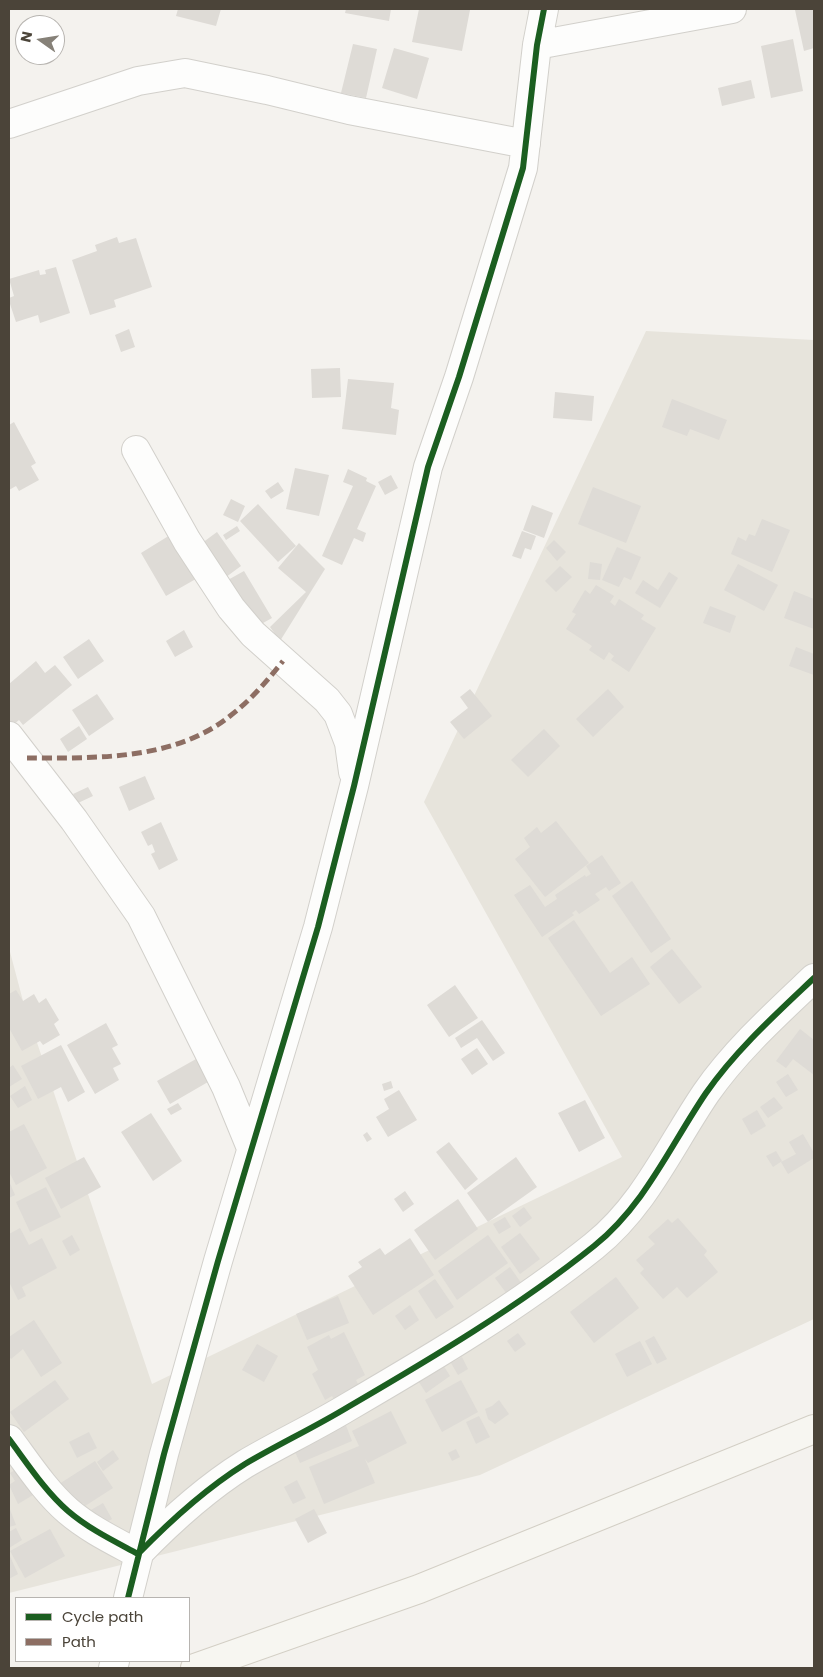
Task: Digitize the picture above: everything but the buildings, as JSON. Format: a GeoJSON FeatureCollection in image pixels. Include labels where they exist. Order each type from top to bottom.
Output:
{"type":"FeatureCollection","features":[{"type":"Feature","properties":{"kind":"main road"},"geometry":{"type":"LineString","coordinates":[[195,1668],[419,1589],[814,1429]]}},
{"type":"Feature","properties":{"kind":"street"},"geometry":{"type":"LineString","coordinates":[[128,1597],[138,1554],[251,1148],[318,927],[354,786],[428,467],[460,376],[515,197],[526,144],[537,45],[544,9]]}},
{"type":"Feature","properties":{"kind":"street"},"geometry":{"type":"LineString","coordinates":[[537,45],[732,9]]}},
{"type":"Feature","properties":{"kind":"street"},"geometry":{"type":"LineString","coordinates":[[9,124],[138,81],[185,73],[349,110],[526,144]]}},
{"type":"Feature","properties":{"kind":"street"},"geometry":{"type":"LineString","coordinates":[[136,450],[168,510],[231,608],[253,634],[322,694],[338,714],[348,743],[354,786]]}},
{"type":"Feature","properties":{"kind":"street"},"geometry":{"type":"LineString","coordinates":[[9,736],[74,820],[141,916],[226,1087],[251,1148]]}},
{"type":"Feature","properties":{"kind":"street"},"geometry":{"type":"LineString","coordinates":[[138,1554],[187,1506],[238,1469],[347,1408],[474,1331],[540,1286],[595,1245],[639,1200],[706,1093],[743,1048],[814,978]]}},
{"type":"Feature","properties":{"kind":"street"},"geometry":{"type":"LineString","coordinates":[[9,1439],[48,1491],[68,1511],[93,1530],[138,1554]]}},
{"type":"Feature","properties":{"kind":"shaded area"},"geometry":{"type":"Polygon","coordinates":[[[646,331],[814,340],[814,1319],[480,1475],[9,1593],[9,948],[23,1001],[152,1384],[622,1157],[424,802],[646,331]]]}},
{"type":"Feature","properties":{"kind":"marked path"},"geometry":{"type":"LineString","coordinates":[[27,758],[106,757],[133,754],[184,742],[208,731],[238,710],[283,661]]}},
{"type":"Feature","properties":{"kind":"cycle path"},"geometry":{"type":"LineString","coordinates":[[128,1597],[164,1454],[218,1261],[318,927],[354,786],[428,467],[459,377],[523,168],[537,45],[544,9]]}},
{"type":"Feature","properties":{"kind":"cycle path"},"geometry":{"type":"LineString","coordinates":[[9,1439],[44,1486],[68,1511],[93,1529],[138,1554],[189,1506],[230,1474],[443,1351],[505,1311],[594,1246],[612,1230],[642,1194],[706,1093],[730,1062],[814,978]]}}]}
